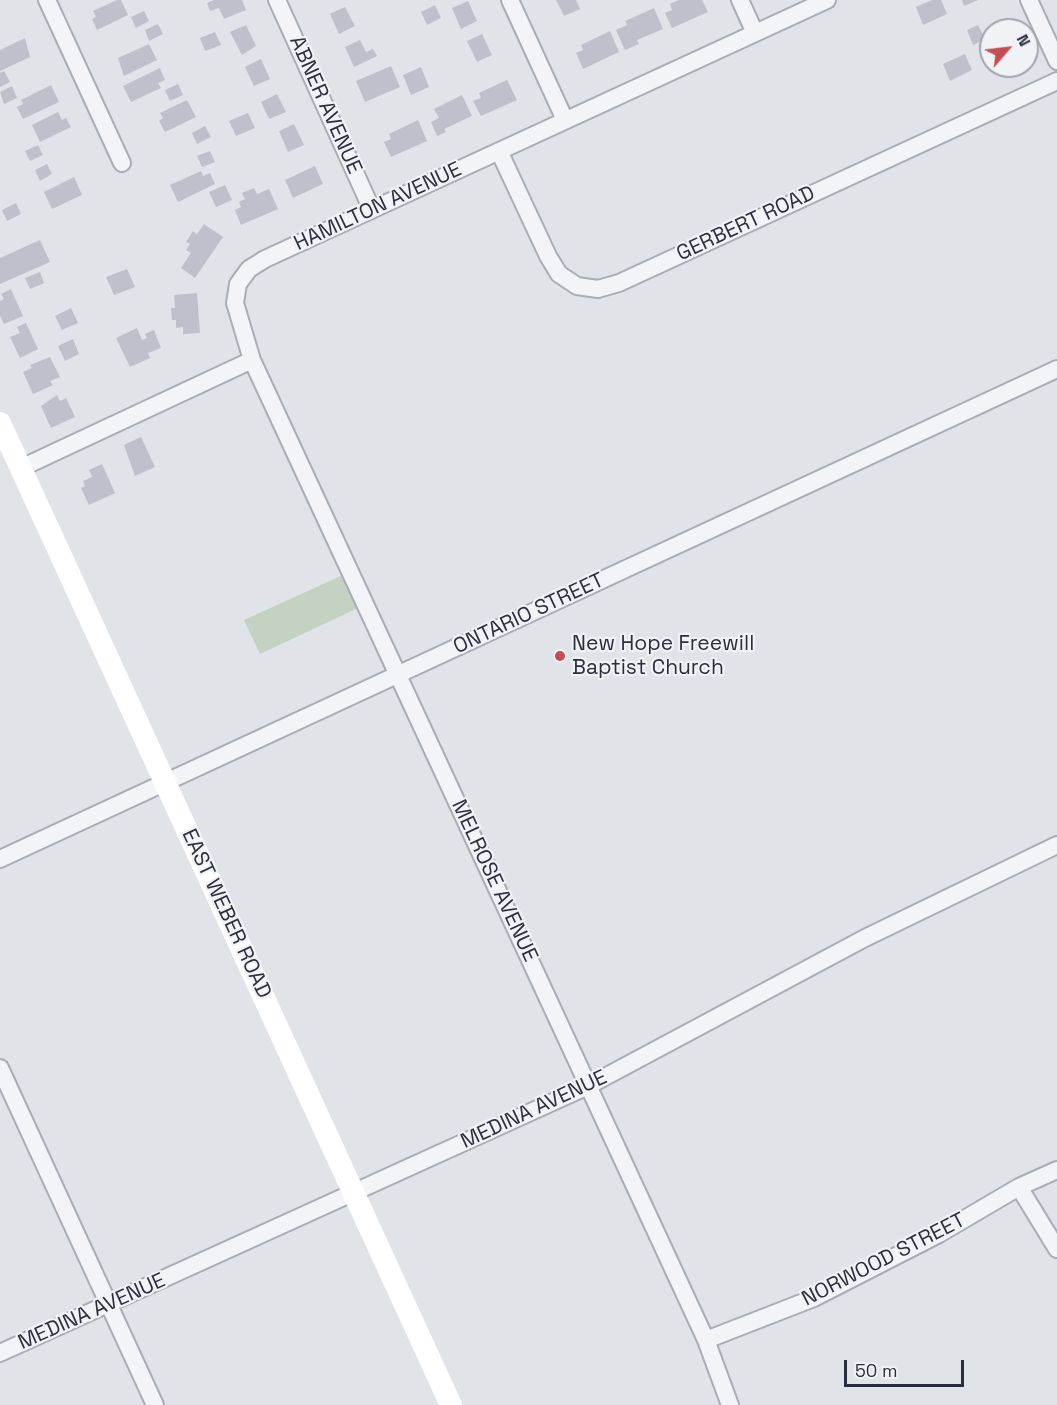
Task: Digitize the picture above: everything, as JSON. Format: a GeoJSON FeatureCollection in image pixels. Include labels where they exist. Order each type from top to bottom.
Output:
{"type":"FeatureCollection","features":[{"type":"Feature","properties":{"kind":"street"},"geometry":{"type":"LineString","coordinates":[[47,0],[122,163]]}},
{"type":"Feature","properties":{"kind":"street","name":"ABNER AVENUE"},"geometry":{"type":"LineString","coordinates":[[277,0],[372,210]]}},
{"type":"Feature","properties":{"kind":"street"},"geometry":{"type":"LineString","coordinates":[[510,0],[565,120]]}},
{"type":"Feature","properties":{"kind":"street"},"geometry":{"type":"LineString","coordinates":[[740,0],[755,33]]}},
{"type":"Feature","properties":{"kind":"street","name":"HAMILTON AVENUE"},"geometry":{"type":"LineString","coordinates":[[252,360],[235,303],[238,284],[249,269],[265,258],[827,0]]}},
{"type":"Feature","properties":{"kind":"street"},"geometry":{"type":"LineString","coordinates":[[1029,0],[1057,61]]}},
{"type":"Feature","properties":{"kind":"street","name":"GERBERT ROAD"},"geometry":{"type":"LineString","coordinates":[[499,151],[548,256],[559,274],[577,286],[598,289],[619,283],[1057,81]]}},
{"type":"Feature","properties":{"kind":"street"},"geometry":{"type":"LineString","coordinates":[[21,468],[252,360]]}},
{"type":"Feature","properties":{"kind":"street","name":"MELROSE AVENUE"},"geometry":{"type":"LineString","coordinates":[[252,360],[706,1340],[730,1405]]}},
{"type":"Feature","properties":{"kind":"street","name":"ONTARIO STREET"},"geometry":{"type":"LineString","coordinates":[[0,859],[1057,369]]}},
{"type":"Feature","properties":{"kind":"street","name":"EAST WEBER ROAD"},"geometry":{"type":"LineString","coordinates":[[2,433],[21,468],[451,1405]]}},
{"type":"Feature","properties":{"kind":"street","name":"MEDINA AVENUE"},"geometry":{"type":"LineString","coordinates":[[0,1353],[588,1086],[865,938],[1057,845]]}},
{"type":"Feature","properties":{"kind":"street"},"geometry":{"type":"LineString","coordinates":[[0,1068],[155,1405]]}},
{"type":"Feature","properties":{"kind":"street","name":"NORWOOD STREET"},"geometry":{"type":"LineString","coordinates":[[706,1340],[814,1298],[939,1234],[1018,1187],[1057,1170]]}},
{"type":"Feature","properties":{"kind":"street"},"geometry":{"type":"LineString","coordinates":[[1018,1187],[1057,1249]]}},
{"type":"Feature","properties":{"kind":"green space"},"geometry":{"type":"Polygon","coordinates":[[[343,575],[358,608],[260,654],[244,620],[343,575]]]}},
{"type":"Feature","properties":{"kind":"building"},"geometry":{"type":"Polygon","coordinates":[[[121,0],[128,15],[97,30],[92,19],[96,17],[93,11],[121,0]]]}},
{"type":"Feature","properties":{"kind":"building"},"geometry":{"type":"Polygon","coordinates":[[[214,0],[242,0],[246,10],[224,19],[219,8],[210,11],[207,3],[214,0]]]}},
{"type":"Feature","properties":{"kind":"building"},"geometry":{"type":"Polygon","coordinates":[[[556,0],[576,0],[580,9],[564,16],[556,0]]]}},
{"type":"Feature","properties":{"kind":"building"},"geometry":{"type":"Polygon","coordinates":[[[679,0],[702,0],[708,12],[672,28],[665,13],[672,10],[670,4],[679,0]]]}},
{"type":"Feature","properties":{"kind":"building"},"geometry":{"type":"Polygon","coordinates":[[[932,0],[941,0],[947,14],[923,25],[916,7],[932,0]]]}},
{"type":"Feature","properties":{"kind":"building"},"geometry":{"type":"Polygon","coordinates":[[[962,0],[978,0],[964,6],[962,0]]]}},
{"type":"Feature","properties":{"kind":"building"},"geometry":{"type":"Polygon","coordinates":[[[468,1],[477,21],[461,29],[452,8],[468,1]]]}},
{"type":"Feature","properties":{"kind":"building"},"geometry":{"type":"Polygon","coordinates":[[[435,5],[441,18],[427,25],[421,12],[435,5]]]}},
{"type":"Feature","properties":{"kind":"building"},"geometry":{"type":"Polygon","coordinates":[[[345,7],[355,26],[339,34],[330,14],[345,7]]]}},
{"type":"Feature","properties":{"kind":"building"},"geometry":{"type":"Polygon","coordinates":[[[654,8],[663,29],[637,40],[639,44],[625,50],[616,30],[627,25],[625,21],[654,8]]]}},
{"type":"Feature","properties":{"kind":"building"},"geometry":{"type":"Polygon","coordinates":[[[144,11],[149,21],[136,28],[131,17],[144,11]]]}},
{"type":"Feature","properties":{"kind":"building"},"geometry":{"type":"Polygon","coordinates":[[[158,24],[163,34],[149,41],[145,30],[158,24]]]}},
{"type":"Feature","properties":{"kind":"building"},"geometry":{"type":"Polygon","coordinates":[[[246,25],[256,46],[242,55],[230,32],[246,25]]]}},
{"type":"Feature","properties":{"kind":"building"},"geometry":{"type":"Polygon","coordinates":[[[978,25],[979,42],[973,45],[967,30],[978,25]]]}},
{"type":"Feature","properties":{"kind":"building"},"geometry":{"type":"Polygon","coordinates":[[[610,31],[619,52],[583,69],[576,53],[583,50],[581,45],[610,31]]]}},
{"type":"Feature","properties":{"kind":"building"},"geometry":{"type":"Polygon","coordinates":[[[215,32],[221,45],[205,51],[200,38],[215,32]]]}},
{"type":"Feature","properties":{"kind":"building"},"geometry":{"type":"Polygon","coordinates":[[[482,34],[492,55],[477,62],[467,41],[482,34]]]}},
{"type":"Feature","properties":{"kind":"building"},"geometry":{"type":"Polygon","coordinates":[[[25,38],[30,57],[0,71],[0,50],[25,38]]]}},
{"type":"Feature","properties":{"kind":"building"},"geometry":{"type":"Polygon","coordinates":[[[360,40],[366,52],[373,49],[377,56],[354,67],[345,47],[360,40]]]}},
{"type":"Feature","properties":{"kind":"building"},"geometry":{"type":"Polygon","coordinates":[[[149,44],[157,60],[124,76],[118,58],[149,44]]]}},
{"type":"Feature","properties":{"kind":"building"},"geometry":{"type":"Polygon","coordinates":[[[965,54],[972,70],[950,81],[943,64],[965,54]]]}},
{"type":"Feature","properties":{"kind":"building"},"geometry":{"type":"Polygon","coordinates":[[[261,59],[270,79],[254,86],[245,67],[261,59]]]}},
{"type":"Feature","properties":{"kind":"building"},"geometry":{"type":"Polygon","coordinates":[[[391,66],[400,87],[365,102],[356,81],[391,66]]]}},
{"type":"Feature","properties":{"kind":"building"},"geometry":{"type":"Polygon","coordinates":[[[421,67],[429,87],[411,95],[403,75],[421,67]]]}},
{"type":"Feature","properties":{"kind":"building"},"geometry":{"type":"Polygon","coordinates":[[[160,68],[165,80],[158,83],[161,88],[131,102],[123,86],[160,68]]]}},
{"type":"Feature","properties":{"kind":"building"},"geometry":{"type":"Polygon","coordinates":[[[4,71],[10,82],[0,87],[0,73],[4,71]]]}},
{"type":"Feature","properties":{"kind":"building"},"geometry":{"type":"Polygon","coordinates":[[[507,80],[517,100],[481,116],[473,101],[481,98],[479,93],[507,80]]]}},
{"type":"Feature","properties":{"kind":"building"},"geometry":{"type":"Polygon","coordinates":[[[178,84],[183,95],[170,101],[165,90],[178,84]]]}},
{"type":"Feature","properties":{"kind":"building"},"geometry":{"type":"Polygon","coordinates":[[[51,85],[59,102],[23,119],[17,107],[23,104],[21,100],[51,85]]]}},
{"type":"Feature","properties":{"kind":"building"},"geometry":{"type":"Polygon","coordinates":[[[12,86],[17,98],[4,104],[0,92],[12,86]]]}},
{"type":"Feature","properties":{"kind":"building"},"geometry":{"type":"Polygon","coordinates":[[[277,94],[286,112],[269,119],[261,102],[277,94]]]}},
{"type":"Feature","properties":{"kind":"building"},"geometry":{"type":"Polygon","coordinates":[[[462,95],[472,116],[444,129],[446,132],[437,136],[431,122],[439,118],[434,109],[462,95]]]}},
{"type":"Feature","properties":{"kind":"building"},"geometry":{"type":"Polygon","coordinates":[[[187,100],[196,117],[165,132],[159,121],[163,118],[160,113],[187,100]]]}},
{"type":"Feature","properties":{"kind":"building"},"geometry":{"type":"Polygon","coordinates":[[[58,112],[62,120],[66,118],[71,127],[40,142],[32,125],[58,112]]]}},
{"type":"Feature","properties":{"kind":"building"},"geometry":{"type":"Polygon","coordinates":[[[248,113],[255,128],[236,136],[229,121],[248,113]]]}},
{"type":"Feature","properties":{"kind":"building"},"geometry":{"type":"Polygon","coordinates":[[[418,120],[427,141],[391,157],[384,142],[391,139],[389,134],[418,120]]]}},
{"type":"Feature","properties":{"kind":"building"},"geometry":{"type":"Polygon","coordinates":[[[294,124],[304,145],[288,152],[279,131],[294,124]]]}},
{"type":"Feature","properties":{"kind":"building"},"geometry":{"type":"Polygon","coordinates":[[[205,126],[211,137],[197,144],[192,133],[205,126]]]}},
{"type":"Feature","properties":{"kind":"building"},"geometry":{"type":"Polygon","coordinates":[[[38,145],[43,155],[30,161],[25,151],[38,145]]]}},
{"type":"Feature","properties":{"kind":"building"},"geometry":{"type":"Polygon","coordinates":[[[210,151],[215,162],[202,167],[197,156],[210,151]]]}},
{"type":"Feature","properties":{"kind":"building"},"geometry":{"type":"Polygon","coordinates":[[[47,164],[52,174],[40,181],[35,170],[47,164]]]}},
{"type":"Feature","properties":{"kind":"building"},"geometry":{"type":"Polygon","coordinates":[[[315,166],[323,184],[293,198],[285,180],[315,166]]]}},
{"type":"Feature","properties":{"kind":"building"},"geometry":{"type":"Polygon","coordinates":[[[201,171],[203,176],[210,173],[215,184],[178,202],[170,185],[201,171]]]}},
{"type":"Feature","properties":{"kind":"building"},"geometry":{"type":"Polygon","coordinates":[[[74,177],[82,195],[52,209],[44,192],[74,177]]]}},
{"type":"Feature","properties":{"kind":"building"},"geometry":{"type":"Polygon","coordinates":[[[225,185],[232,200],[216,207],[209,192],[225,185]]]}},
{"type":"Feature","properties":{"kind":"building"},"geometry":{"type":"Polygon","coordinates":[[[254,188],[257,194],[269,189],[278,209],[241,225],[235,210],[241,207],[239,202],[245,199],[242,193],[254,188]]]}},
{"type":"Feature","properties":{"kind":"building"},"geometry":{"type":"Polygon","coordinates":[[[16,203],[21,214],[7,221],[2,210],[16,203]]]}},
{"type":"Feature","properties":{"kind":"building"},"geometry":{"type":"Polygon","coordinates":[[[204,224],[223,237],[195,278],[181,268],[191,253],[186,250],[190,244],[186,242],[193,231],[197,234],[204,224]]]}},
{"type":"Feature","properties":{"kind":"building"},"geometry":{"type":"Polygon","coordinates":[[[40,240],[50,262],[0,284],[0,258],[40,240]]]}},
{"type":"Feature","properties":{"kind":"building"},"geometry":{"type":"Polygon","coordinates":[[[127,269],[135,287],[114,295],[106,277],[127,269]]]}},
{"type":"Feature","properties":{"kind":"building"},"geometry":{"type":"Polygon","coordinates":[[[40,272],[44,283],[30,289],[25,278],[40,272]]]}},
{"type":"Feature","properties":{"kind":"building"},"geometry":{"type":"Polygon","coordinates":[[[11,289],[23,316],[4,324],[0,316],[0,301],[4,299],[1,294],[11,289]]]}},
{"type":"Feature","properties":{"kind":"building"},"geometry":{"type":"Polygon","coordinates":[[[197,293],[200,333],[183,334],[183,327],[176,328],[176,320],[172,320],[171,308],[175,308],[174,295],[197,293]]]}},
{"type":"Feature","properties":{"kind":"building"},"geometry":{"type":"Polygon","coordinates":[[[71,308],[78,323],[62,330],[55,316],[71,308]]]}},
{"type":"Feature","properties":{"kind":"building"},"geometry":{"type":"Polygon","coordinates":[[[26,323],[38,349],[20,358],[10,337],[20,333],[17,327],[26,323]]]}},
{"type":"Feature","properties":{"kind":"building"},"geometry":{"type":"Polygon","coordinates":[[[137,328],[142,340],[147,338],[145,334],[154,330],[161,348],[148,353],[150,358],[130,367],[116,338],[137,328]]]}},
{"type":"Feature","properties":{"kind":"building"},"geometry":{"type":"Polygon","coordinates":[[[73,339],[79,354],[65,361],[58,346],[73,339]]]}},
{"type":"Feature","properties":{"kind":"building"},"geometry":{"type":"Polygon","coordinates":[[[50,357],[60,377],[50,381],[53,385],[33,394],[23,372],[32,368],[30,365],[50,357]]]}},
{"type":"Feature","properties":{"kind":"building"},"geometry":{"type":"Polygon","coordinates":[[[57,395],[60,401],[66,398],[75,417],[51,428],[41,406],[57,395]]]}},
{"type":"Feature","properties":{"kind":"building"},"geometry":{"type":"Polygon","coordinates":[[[141,437],[155,467],[135,476],[124,445],[141,437]]]}},
{"type":"Feature","properties":{"kind":"building"},"geometry":{"type":"Polygon","coordinates":[[[102,464],[115,493],[89,505],[81,488],[85,486],[83,481],[92,477],[89,470],[102,464]]]}},
{"type":"Feature","properties":{"kind":"place","name":"New Hope Freewill Baptist Church"},"geometry":{"type":"Point","coordinates":[560,656]}}]}
